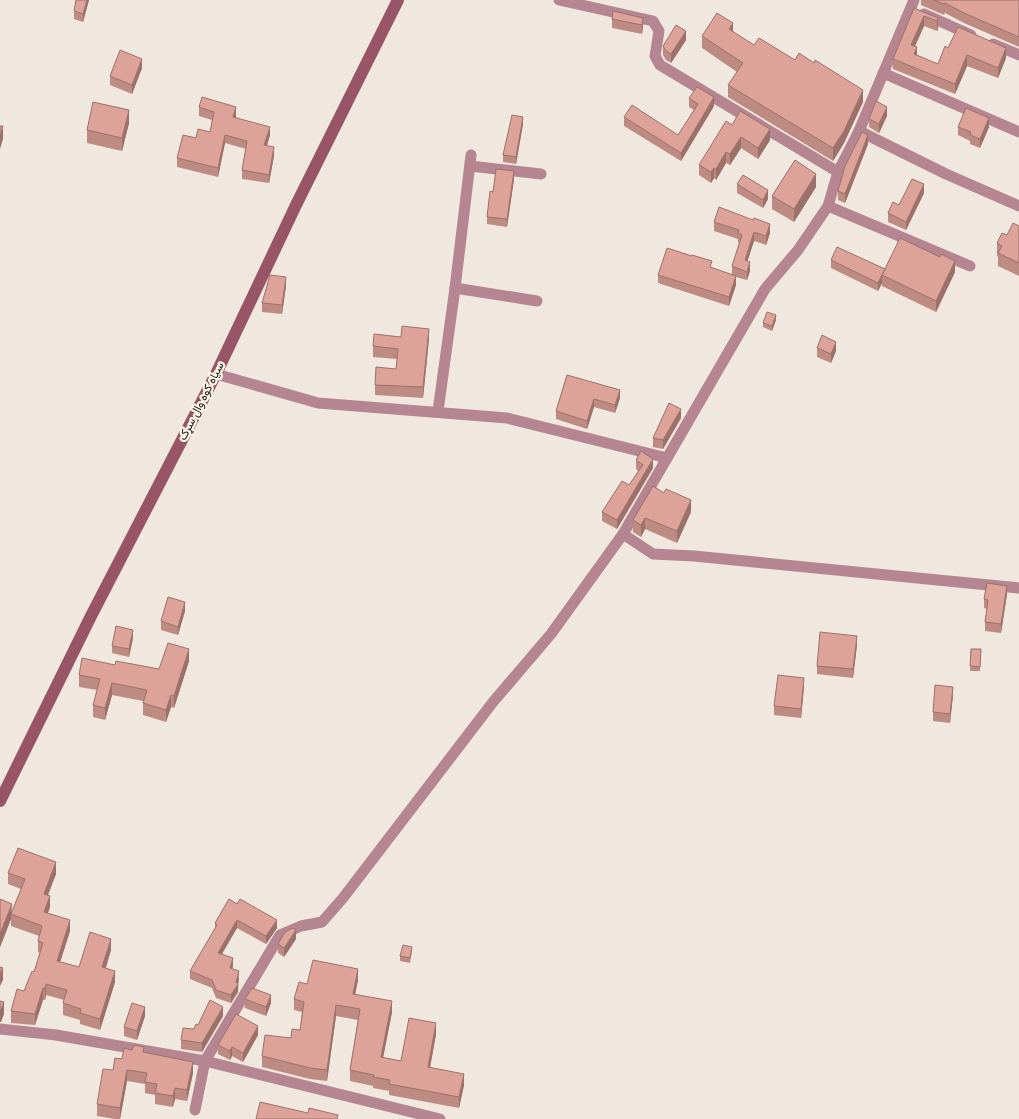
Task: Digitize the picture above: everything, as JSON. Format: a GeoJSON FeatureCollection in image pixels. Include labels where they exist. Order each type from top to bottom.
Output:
{"type":"FeatureCollection","features":[{"type":"Feature","properties":{"kind":"street","name":"سیاه کوه وال سړک"},"geometry":{"type":"LineString","coordinates":[[0,801],[90,618],[216,374],[296,204],[398,0]]}},
{"type":"Feature","properties":{"kind":"street"},"geometry":{"type":"LineString","coordinates":[[560,0],[653,21],[659,31],[656,56],[660,65],[838,172]]}},
{"type":"Feature","properties":{"kind":"street"},"geometry":{"type":"LineString","coordinates":[[195,1110],[205,1061],[280,935],[301,926],[322,922],[343,898],[493,702],[550,634],[623,534],[765,289],[798,250],[828,206],[838,172],[859,131],[913,4],[1019,55]]}},
{"type":"Feature","properties":{"kind":"street"},"geometry":{"type":"LineString","coordinates":[[883,73],[1019,132]]}},
{"type":"Feature","properties":{"kind":"street"},"geometry":{"type":"LineString","coordinates":[[859,131],[946,174],[1019,206]]}},
{"type":"Feature","properties":{"kind":"street"},"geometry":{"type":"LineString","coordinates":[[438,411],[470,160],[540,174]]}},
{"type":"Feature","properties":{"kind":"street"},"geometry":{"type":"LineString","coordinates":[[828,206],[970,266]]}},
{"type":"Feature","properties":{"kind":"street"},"geometry":{"type":"LineString","coordinates":[[455,288],[537,301]]}},
{"type":"Feature","properties":{"kind":"street"},"geometry":{"type":"LineString","coordinates":[[216,374],[318,403],[438,411],[507,418],[667,458]]}},
{"type":"Feature","properties":{"kind":"street"},"geometry":{"type":"LineString","coordinates":[[623,534],[653,554],[694,556],[1019,588]]}},
{"type":"Feature","properties":{"kind":"street"},"geometry":{"type":"LineString","coordinates":[[0,1029],[56,1035],[205,1061],[440,1119]]}},
{"type":"Feature","properties":{"kind":"building"},"geometry":{"type":"Polygon","coordinates":[[[76,0],[87,0],[83,14],[74,11],[76,0]]]}},
{"type":"Feature","properties":{"kind":"building"},"geometry":{"type":"Polygon","coordinates":[[[933,0],[1019,0],[1019,37],[945,3],[933,0]]]}},
{"type":"Feature","properties":{"kind":"building"},"geometry":{"type":"Polygon","coordinates":[[[914,8],[938,18],[937,21],[924,16],[911,45],[917,47],[914,54],[938,64],[945,46],[948,48],[958,27],[1006,48],[998,68],[967,55],[955,84],[893,59],[914,8]]]}},
{"type":"Feature","properties":{"kind":"building"},"geometry":{"type":"Polygon","coordinates":[[[613,11],[643,18],[642,25],[612,19],[613,11]]]}},
{"type":"Feature","properties":{"kind":"building"},"geometry":{"type":"Polygon","coordinates":[[[717,13],[733,23],[729,29],[754,45],[759,38],[795,60],[799,53],[814,63],[815,60],[863,90],[844,131],[833,148],[728,85],[743,63],[702,36],[717,13]]]}},
{"type":"Feature","properties":{"kind":"building"},"geometry":{"type":"Polygon","coordinates":[[[676,25],[686,31],[671,54],[663,46],[676,25]]]}},
{"type":"Feature","properties":{"kind":"building"},"geometry":{"type":"Polygon","coordinates":[[[120,50],[142,59],[132,85],[110,76],[120,50]]]}},
{"type":"Feature","properties":{"kind":"building"},"geometry":{"type":"Polygon","coordinates":[[[697,87],[714,97],[681,153],[624,117],[632,105],[678,135],[698,104],[689,98],[697,87]]]}},
{"type":"Feature","properties":{"kind":"building"},"geometry":{"type":"Polygon","coordinates":[[[202,97],[236,107],[233,117],[270,127],[264,145],[274,147],[269,175],[242,170],[247,141],[225,135],[218,168],[177,158],[183,135],[196,138],[198,129],[210,132],[214,112],[199,107],[202,97]]]}},
{"type":"Feature","properties":{"kind":"building"},"geometry":{"type":"Polygon","coordinates":[[[876,101],[887,107],[879,124],[869,119],[876,101]]]}},
{"type":"Feature","properties":{"kind":"building"},"geometry":{"type":"Polygon","coordinates":[[[93,102],[129,110],[122,138],[87,130],[93,102]]]}},
{"type":"Feature","properties":{"kind":"building"},"geometry":{"type":"Polygon","coordinates":[[[966,108],[989,118],[980,139],[970,135],[971,132],[958,127],[966,108]]]}},
{"type":"Feature","properties":{"kind":"building"},"geometry":{"type":"Polygon","coordinates":[[[740,111],[770,129],[758,148],[741,137],[730,154],[726,152],[716,169],[714,168],[711,172],[699,165],[726,121],[732,125],[740,111]]]}},
{"type":"Feature","properties":{"kind":"building"},"geometry":{"type":"Polygon","coordinates":[[[512,115],[523,117],[516,157],[503,155],[512,115]]]}},
{"type":"Feature","properties":{"kind":"building"},"geometry":{"type":"Polygon","coordinates":[[[0,126],[3,126],[0,137],[0,126]]]}},
{"type":"Feature","properties":{"kind":"building"},"geometry":{"type":"Polygon","coordinates":[[[862,132],[868,135],[845,194],[838,191],[845,166],[862,132]]]}},
{"type":"Feature","properties":{"kind":"building"},"geometry":{"type":"Polygon","coordinates":[[[795,160],[816,174],[794,209],[772,196],[795,160]]]}},
{"type":"Feature","properties":{"kind":"building"},"geometry":{"type":"Polygon","coordinates":[[[496,169],[514,171],[507,219],[487,217],[490,191],[493,192],[496,169]]]}},
{"type":"Feature","properties":{"kind":"building"},"geometry":{"type":"Polygon","coordinates":[[[743,175],[768,190],[763,200],[737,184],[743,175]]]}},
{"type":"Feature","properties":{"kind":"building"},"geometry":{"type":"Polygon","coordinates":[[[912,179],[924,184],[906,222],[888,213],[893,202],[899,205],[912,179]]]}},
{"type":"Feature","properties":{"kind":"building"},"geometry":{"type":"Polygon","coordinates":[[[719,207],[753,220],[754,218],[770,224],[766,236],[754,232],[745,260],[750,262],[747,272],[732,266],[742,235],[738,233],[739,230],[714,222],[719,207]]]}},
{"type":"Feature","properties":{"kind":"building"},"geometry":{"type":"Polygon","coordinates":[[[1013,223],[1019,226],[1019,263],[998,253],[1002,246],[997,243],[1002,233],[1007,235],[1013,223]]]}},
{"type":"Feature","properties":{"kind":"building"},"geometry":{"type":"Polygon","coordinates":[[[900,238],[940,257],[941,254],[955,261],[936,301],[882,275],[900,238]]]}},
{"type":"Feature","properties":{"kind":"building"},"geometry":{"type":"Polygon","coordinates":[[[837,247],[885,269],[878,283],[831,260],[837,247]]]}},
{"type":"Feature","properties":{"kind":"building"},"geometry":{"type":"Polygon","coordinates":[[[667,248],[712,261],[710,267],[736,276],[729,297],[658,275],[667,248]]]}},
{"type":"Feature","properties":{"kind":"building"},"geometry":{"type":"Polygon","coordinates":[[[270,275],[286,277],[282,305],[262,303],[270,275]]]}},
{"type":"Feature","properties":{"kind":"building"},"geometry":{"type":"Polygon","coordinates":[[[767,312],[776,315],[772,326],[763,323],[767,312]]]}},
{"type":"Feature","properties":{"kind":"building"},"geometry":{"type":"Polygon","coordinates":[[[402,326],[429,329],[423,387],[375,385],[376,367],[396,369],[398,349],[373,346],[374,334],[401,337],[402,326]]]}},
{"type":"Feature","properties":{"kind":"building"},"geometry":{"type":"Polygon","coordinates":[[[822,335],[836,342],[831,354],[817,348],[822,335]]]}},
{"type":"Feature","properties":{"kind":"building"},"geometry":{"type":"Polygon","coordinates":[[[567,375],[620,390],[615,405],[594,399],[587,421],[556,411],[567,375]]]}},
{"type":"Feature","properties":{"kind":"building"},"geometry":{"type":"Polygon","coordinates":[[[669,403],[681,409],[663,440],[653,438],[669,403]]]}},
{"type":"Feature","properties":{"kind":"building"},"geometry":{"type":"Polygon","coordinates":[[[641,451],[653,459],[617,520],[602,512],[622,481],[629,485],[643,465],[636,460],[641,451]]]}},
{"type":"Feature","properties":{"kind":"building"},"geometry":{"type":"Polygon","coordinates":[[[653,486],[664,493],[666,489],[691,500],[677,531],[645,518],[641,525],[633,520],[653,486]]]}},
{"type":"Feature","properties":{"kind":"building"},"geometry":{"type":"Polygon","coordinates":[[[987,583],[1007,586],[1001,624],[985,622],[988,600],[984,599],[987,583]]]}},
{"type":"Feature","properties":{"kind":"building"},"geometry":{"type":"Polygon","coordinates":[[[168,597],[185,602],[178,627],[161,621],[168,597]]]}},
{"type":"Feature","properties":{"kind":"building"},"geometry":{"type":"Polygon","coordinates":[[[116,626],[133,630],[129,649],[112,646],[116,626]]]}},
{"type":"Feature","properties":{"kind":"building"},"geometry":{"type":"Polygon","coordinates":[[[820,632],[857,636],[853,669],[817,666],[820,632]]]}},
{"type":"Feature","properties":{"kind":"building"},"geometry":{"type":"Polygon","coordinates":[[[168,643],[189,649],[174,696],[171,695],[166,710],[143,703],[147,690],[112,683],[105,708],[93,705],[100,679],[79,675],[82,658],[115,665],[116,661],[159,669],[168,643]]]}},
{"type":"Feature","properties":{"kind":"building"},"geometry":{"type":"Polygon","coordinates":[[[971,649],[981,649],[980,667],[970,666],[971,649]]]}},
{"type":"Feature","properties":{"kind":"building"},"geometry":{"type":"Polygon","coordinates":[[[778,675],[804,678],[801,709],[774,706],[778,675]]]}},
{"type":"Feature","properties":{"kind":"building"},"geometry":{"type":"Polygon","coordinates":[[[935,685],[953,687],[950,714],[933,712],[935,685]]]}},
{"type":"Feature","properties":{"kind":"building"},"geometry":{"type":"Polygon","coordinates":[[[18,848],[56,862],[44,894],[50,896],[44,912],[70,920],[57,961],[79,967],[90,932],[111,939],[102,967],[115,971],[100,1019],[80,1013],[81,1009],[63,1003],[67,990],[46,984],[35,1014],[11,1011],[17,989],[24,991],[32,971],[34,972],[43,943],[38,941],[42,926],[11,914],[25,879],[8,873],[18,848]]]}},
{"type":"Feature","properties":{"kind":"building"},"geometry":{"type":"Polygon","coordinates":[[[0,899],[12,904],[0,934],[0,899]]]}},
{"type":"Feature","properties":{"kind":"building"},"geometry":{"type":"Polygon","coordinates":[[[229,899],[237,904],[240,899],[277,920],[266,936],[237,920],[218,953],[233,958],[230,968],[239,971],[236,982],[238,984],[231,995],[216,990],[212,980],[190,971],[217,925],[215,923],[229,899]]]}},
{"type":"Feature","properties":{"kind":"building"},"geometry":{"type":"Polygon","coordinates":[[[293,928],[296,930],[284,948],[278,944],[285,932],[293,928]]]}},
{"type":"Feature","properties":{"kind":"building"},"geometry":{"type":"Polygon","coordinates":[[[403,945],[412,947],[410,958],[400,956],[403,945]]]}},
{"type":"Feature","properties":{"kind":"building"},"geometry":{"type":"Polygon","coordinates":[[[313,960],[358,969],[353,994],[392,1001],[381,1057],[401,1061],[409,1018],[436,1023],[428,1067],[464,1074],[459,1097],[389,1084],[390,1080],[350,1070],[360,1009],[336,1005],[327,1070],[310,1068],[262,1056],[265,1035],[291,1038],[292,1029],[300,1030],[304,1002],[294,999],[299,982],[307,984],[313,960]]]}},
{"type":"Feature","properties":{"kind":"building"},"geometry":{"type":"Polygon","coordinates":[[[252,988],[271,995],[266,1007],[245,999],[252,988]]]}},
{"type":"Feature","properties":{"kind":"building"},"geometry":{"type":"Polygon","coordinates":[[[210,1000],[223,1007],[202,1043],[181,1040],[183,1028],[194,1029],[196,1024],[198,1025],[210,1000]]]}},
{"type":"Feature","properties":{"kind":"building"},"geometry":{"type":"Polygon","coordinates":[[[0,1001],[4,1002],[1,1010],[0,1010],[0,1001]]]}},
{"type":"Feature","properties":{"kind":"building"},"geometry":{"type":"Polygon","coordinates":[[[132,1003],[145,1007],[137,1031],[124,1027],[132,1003]]]}},
{"type":"Feature","properties":{"kind":"building"},"geometry":{"type":"Polygon","coordinates":[[[236,1014],[258,1026],[243,1053],[232,1047],[230,1051],[218,1045],[236,1014]]]}},
{"type":"Feature","properties":{"kind":"building"},"geometry":{"type":"Polygon","coordinates":[[[134,1045],[144,1047],[143,1052],[193,1062],[187,1090],[175,1088],[173,1096],[155,1093],[157,1084],[145,1082],[147,1073],[127,1070],[120,1108],[97,1104],[103,1069],[113,1070],[115,1058],[122,1059],[124,1048],[132,1050],[134,1045]]]}},
{"type":"Feature","properties":{"kind":"building"},"geometry":{"type":"Polygon","coordinates":[[[260,1102],[308,1113],[309,1108],[338,1115],[337,1119],[256,1119],[260,1102]]]}}]}
